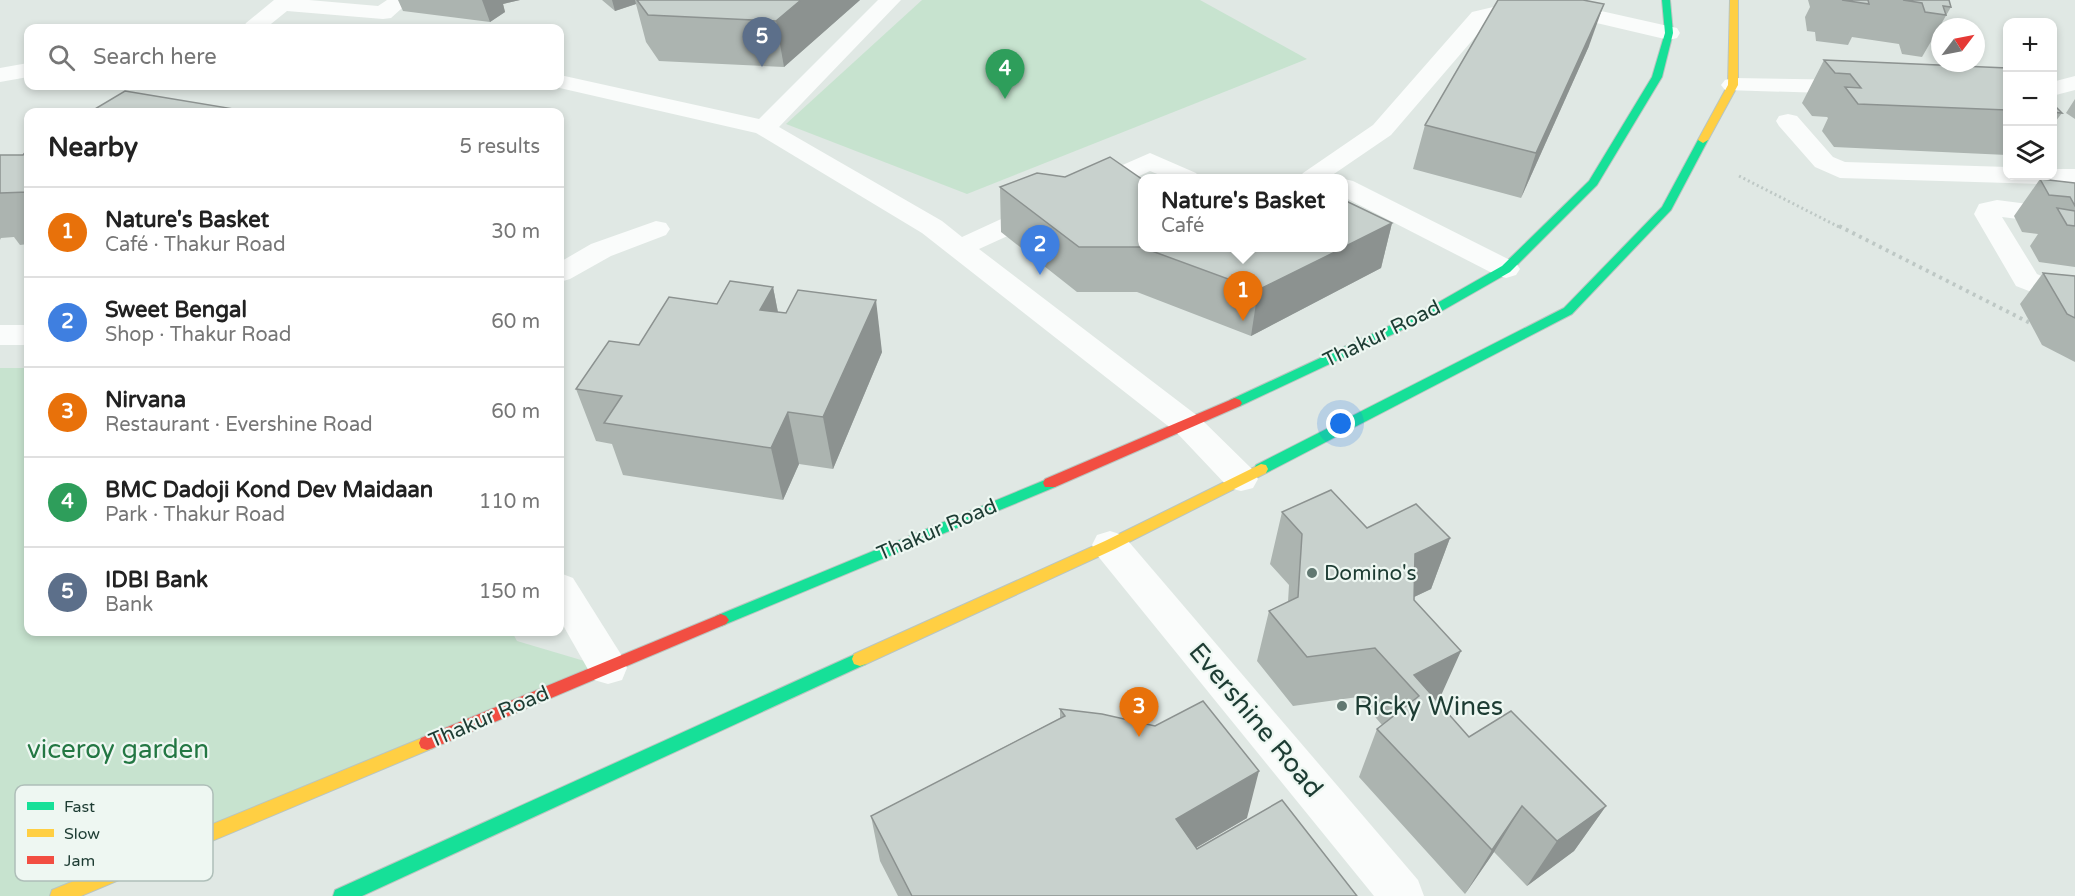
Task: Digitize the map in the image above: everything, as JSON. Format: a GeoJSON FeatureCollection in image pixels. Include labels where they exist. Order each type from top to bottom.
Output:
{"type":"FeatureCollection","features":[{"type":"Feature","properties":{"kind":"street"},"geometry":{"type":"LineString","coordinates":[[259,24],[284,2],[383,13],[400,0]]}},
{"type":"Feature","properties":{"kind":"street"},"geometry":{"type":"LineString","coordinates":[[764,128],[890,0]]}},
{"type":"Feature","properties":{"kind":"street","name":"Thakur Road"},"geometry":{"type":"LineString","coordinates":[[213,832],[1188,425],[1436,309],[1506,269],[1593,183],[1657,77],[1669,33],[1666,0]]}},
{"type":"Feature","properties":{"kind":"street"},"geometry":{"type":"LineString","coordinates":[[342,896],[400,883],[1110,545],[1437,380],[1568,311],[1667,208],[1733,85],[1734,0]]}},
{"type":"Feature","properties":{"kind":"street"},"geometry":{"type":"LineString","coordinates":[[1323,174],[1382,130],[1480,17],[1537,3],[1669,33]]}},
{"type":"Feature","properties":{"kind":"street"},"geometry":{"type":"LineString","coordinates":[[0,75],[24,71]]}},
{"type":"Feature","properties":{"kind":"street"},"geometry":{"type":"LineString","coordinates":[[564,83],[764,128],[932,226],[1188,425],[1240,479]]}},
{"type":"Feature","properties":{"kind":"street"},"geometry":{"type":"LineString","coordinates":[[2057,88],[2075,83]]}},
{"type":"Feature","properties":{"kind":"street"},"geometry":{"type":"LineString","coordinates":[[1733,85],[1876,87]]}},
{"type":"Feature","properties":{"kind":"street"},"geometry":{"type":"LineString","coordinates":[[1788,121],[1824,162],[1840,170],[2003,175]]}},
{"type":"Feature","properties":{"kind":"street"},"geometry":{"type":"LineString","coordinates":[[959,248],[1150,161],[1178,174]]}},
{"type":"Feature","properties":{"kind":"street"},"geometry":{"type":"LineString","coordinates":[[2057,177],[2075,177]]}},
{"type":"Feature","properties":{"kind":"street"},"geometry":{"type":"LineString","coordinates":[[1348,189],[1506,269]]}},
{"type":"Feature","properties":{"kind":"street"},"geometry":{"type":"LineString","coordinates":[[2075,218],[1997,208],[1988,210],[1988,214],[2026,280],[2042,287],[2075,292]]}},
{"type":"Feature","properties":{"kind":"street"},"geometry":{"type":"LineString","coordinates":[[564,271],[601,250],[656,229]]}},
{"type":"Feature","properties":{"kind":"street"},"geometry":{"type":"LineString","coordinates":[[0,335],[24,336]]}},
{"type":"Feature","properties":{"kind":"street","name":"Evershine Road"},"geometry":{"type":"LineString","coordinates":[[1110,545],[1402,896]]}},
{"type":"Feature","properties":{"kind":"street"},"geometry":{"type":"LineString","coordinates":[[564,595],[608,668]]}},
{"type":"Feature","properties":{"kind":"street","name":"Thakur Road"},"geometry":{"type":"LineString","coordinates":[[59,896],[95,881]]}},
{"type":"Feature","properties":{"kind":"path"},"geometry":{"type":"LineString","coordinates":[[1739,176],[2030,323]]}},
{"type":"Feature","properties":{"kind":"green space"},"geometry":{"type":"Polygon","coordinates":[[[922,0],[1200,0],[1307,59],[967,194],[786,124],[922,0]]]}},
{"type":"Feature","properties":{"kind":"green space","name":"viceroy garden"},"geometry":{"type":"Polygon","coordinates":[[[0,368],[24,368],[24,636],[514,636],[517,641],[608,668],[213,837],[213,785],[15,785],[15,881],[109,881],[74,896],[0,896],[0,368]]]}},
{"type":"Feature","properties":{"kind":"building"},"geometry":{"type":"Polygon","coordinates":[[[637,0],[801,0],[776,21],[648,15],[637,0]]]}},
{"type":"Feature","properties":{"kind":"building"},"geometry":{"type":"Polygon","coordinates":[[[1498,0],[1583,0],[1604,4],[1536,153],[1425,125],[1498,0]]]}},
{"type":"Feature","properties":{"kind":"building"},"geometry":{"type":"Polygon","coordinates":[[[1842,0],[1868,0],[1869,4],[1842,0]]]}},
{"type":"Feature","properties":{"kind":"building"},"geometry":{"type":"Polygon","coordinates":[[[1903,0],[1949,0],[1951,7],[1943,6],[1946,15],[1925,12],[1922,3],[1903,0]]]}},
{"type":"Feature","properties":{"kind":"building"},"geometry":{"type":"Polygon","coordinates":[[[1824,60],[1931,65],[1931,72],[1985,72],[1985,67],[2003,68],[2003,110],[1858,104],[1845,87],[1861,88],[1850,74],[1835,73],[1824,60]]]}},
{"type":"Feature","properties":{"kind":"building"},"geometry":{"type":"Polygon","coordinates":[[[125,91],[228,108],[97,108],[125,91]]]}},
{"type":"Feature","properties":{"kind":"building"},"geometry":{"type":"Polygon","coordinates":[[[0,155],[23,155],[24,192],[0,193],[0,155]]]}},
{"type":"Feature","properties":{"kind":"building"},"geometry":{"type":"Polygon","coordinates":[[[1110,157],[1138,177],[1138,247],[1079,247],[1000,187],[1037,173],[1065,177],[1110,157]]]}},
{"type":"Feature","properties":{"kind":"building"},"geometry":{"type":"Polygon","coordinates":[[[2041,180],[2075,183],[2075,206],[2070,197],[2049,195],[2041,180]]]}},
{"type":"Feature","properties":{"kind":"building"},"geometry":{"type":"Polygon","coordinates":[[[1348,202],[1392,223],[1348,245],[1348,202]]]}},
{"type":"Feature","properties":{"kind":"building"},"geometry":{"type":"Polygon","coordinates":[[[2057,208],[2075,211],[2075,226],[2067,225],[2057,208]]]}},
{"type":"Feature","properties":{"kind":"building"},"geometry":{"type":"Polygon","coordinates":[[[1155,252],[1335,252],[1258,290],[1155,252]]]}},
{"type":"Feature","properties":{"kind":"building"},"geometry":{"type":"Polygon","coordinates":[[[2043,273],[2075,276],[2075,318],[2067,314],[2043,273]]]}},
{"type":"Feature","properties":{"kind":"building"},"geometry":{"type":"Polygon","coordinates":[[[730,281],[773,287],[760,310],[786,313],[798,290],[876,300],[823,417],[788,412],[771,448],[604,423],[622,396],[576,389],[609,341],[639,345],[669,297],[717,304],[730,281]]]}},
{"type":"Feature","properties":{"kind":"building"},"geometry":{"type":"Polygon","coordinates":[[[1331,490],[1367,528],[1416,504],[1450,538],[1415,554],[1414,600],[1461,651],[1414,675],[1469,737],[1511,711],[1606,806],[1557,841],[1522,806],[1492,850],[1377,729],[1419,696],[1375,648],[1307,657],[1269,611],[1298,597],[1302,534],[1282,512],[1331,490]]]}},
{"type":"Feature","properties":{"kind":"building"},"geometry":{"type":"Polygon","coordinates":[[[1203,701],[1259,771],[1176,819],[1197,849],[1282,800],[1357,896],[912,896],[871,816],[1065,716],[1060,709],[1102,714],[1155,726],[1203,701]]]}},
{"type":"Feature","properties":{"kind":"traffic: fast"},"geometry":{"type":"LineString","coordinates":[[1235,403],[1436,309],[1506,269],[1593,183],[1657,77],[1669,33],[1666,0]]}},
{"type":"Feature","properties":{"kind":"traffic: fast"},"geometry":{"type":"LineString","coordinates":[[1261,469],[1568,311],[1667,208],[1703,140]]}},
{"type":"Feature","properties":{"kind":"traffic: fast"},"geometry":{"type":"LineString","coordinates":[[721,620],[1050,483]]}},
{"type":"Feature","properties":{"kind":"traffic: fast"},"geometry":{"type":"LineString","coordinates":[[342,896],[860,659]]}},
{"type":"Feature","properties":{"kind":"traffic: slow"},"geometry":{"type":"LineString","coordinates":[[1703,140],[1733,85],[1734,0]]}},
{"type":"Feature","properties":{"kind":"traffic: slow"},"geometry":{"type":"LineString","coordinates":[[860,659],[1110,545],[1261,469]]}},
{"type":"Feature","properties":{"kind":"traffic: slow"},"geometry":{"type":"LineString","coordinates":[[213,832],[427,743]]}},
{"type":"Feature","properties":{"kind":"traffic: slow"},"geometry":{"type":"LineString","coordinates":[[59,896],[95,881]]}},
{"type":"Feature","properties":{"kind":"traffic: jam"},"geometry":{"type":"LineString","coordinates":[[1050,483],[1235,403]]}},
{"type":"Feature","properties":{"kind":"traffic: jam"},"geometry":{"type":"LineString","coordinates":[[427,743],[721,620]]}},
{"type":"Feature","properties":{"kind":"place","name":"IDBI Bank"},"geometry":{"type":"Point","coordinates":[762,67]}},
{"type":"Feature","properties":{"kind":"place","name":"BMC Dadoji Kond Dev Maidaan"},"geometry":{"type":"Point","coordinates":[1005,99]}},
{"type":"Feature","properties":{"kind":"place","name":"Sweet Bengal"},"geometry":{"type":"Point","coordinates":[1040,275]}},
{"type":"Feature","properties":{"kind":"place","name":"Nature's Basket"},"geometry":{"type":"Point","coordinates":[1243,321]}},
{"type":"Feature","properties":{"kind":"place","name":"Domino's"},"geometry":{"type":"Point","coordinates":[1312,573]}},
{"type":"Feature","properties":{"kind":"place","name":"Ricky Wines"},"geometry":{"type":"Point","coordinates":[1342,706]}},
{"type":"Feature","properties":{"kind":"place","name":"Nirvana"},"geometry":{"type":"Point","coordinates":[1139,737]}}]}
